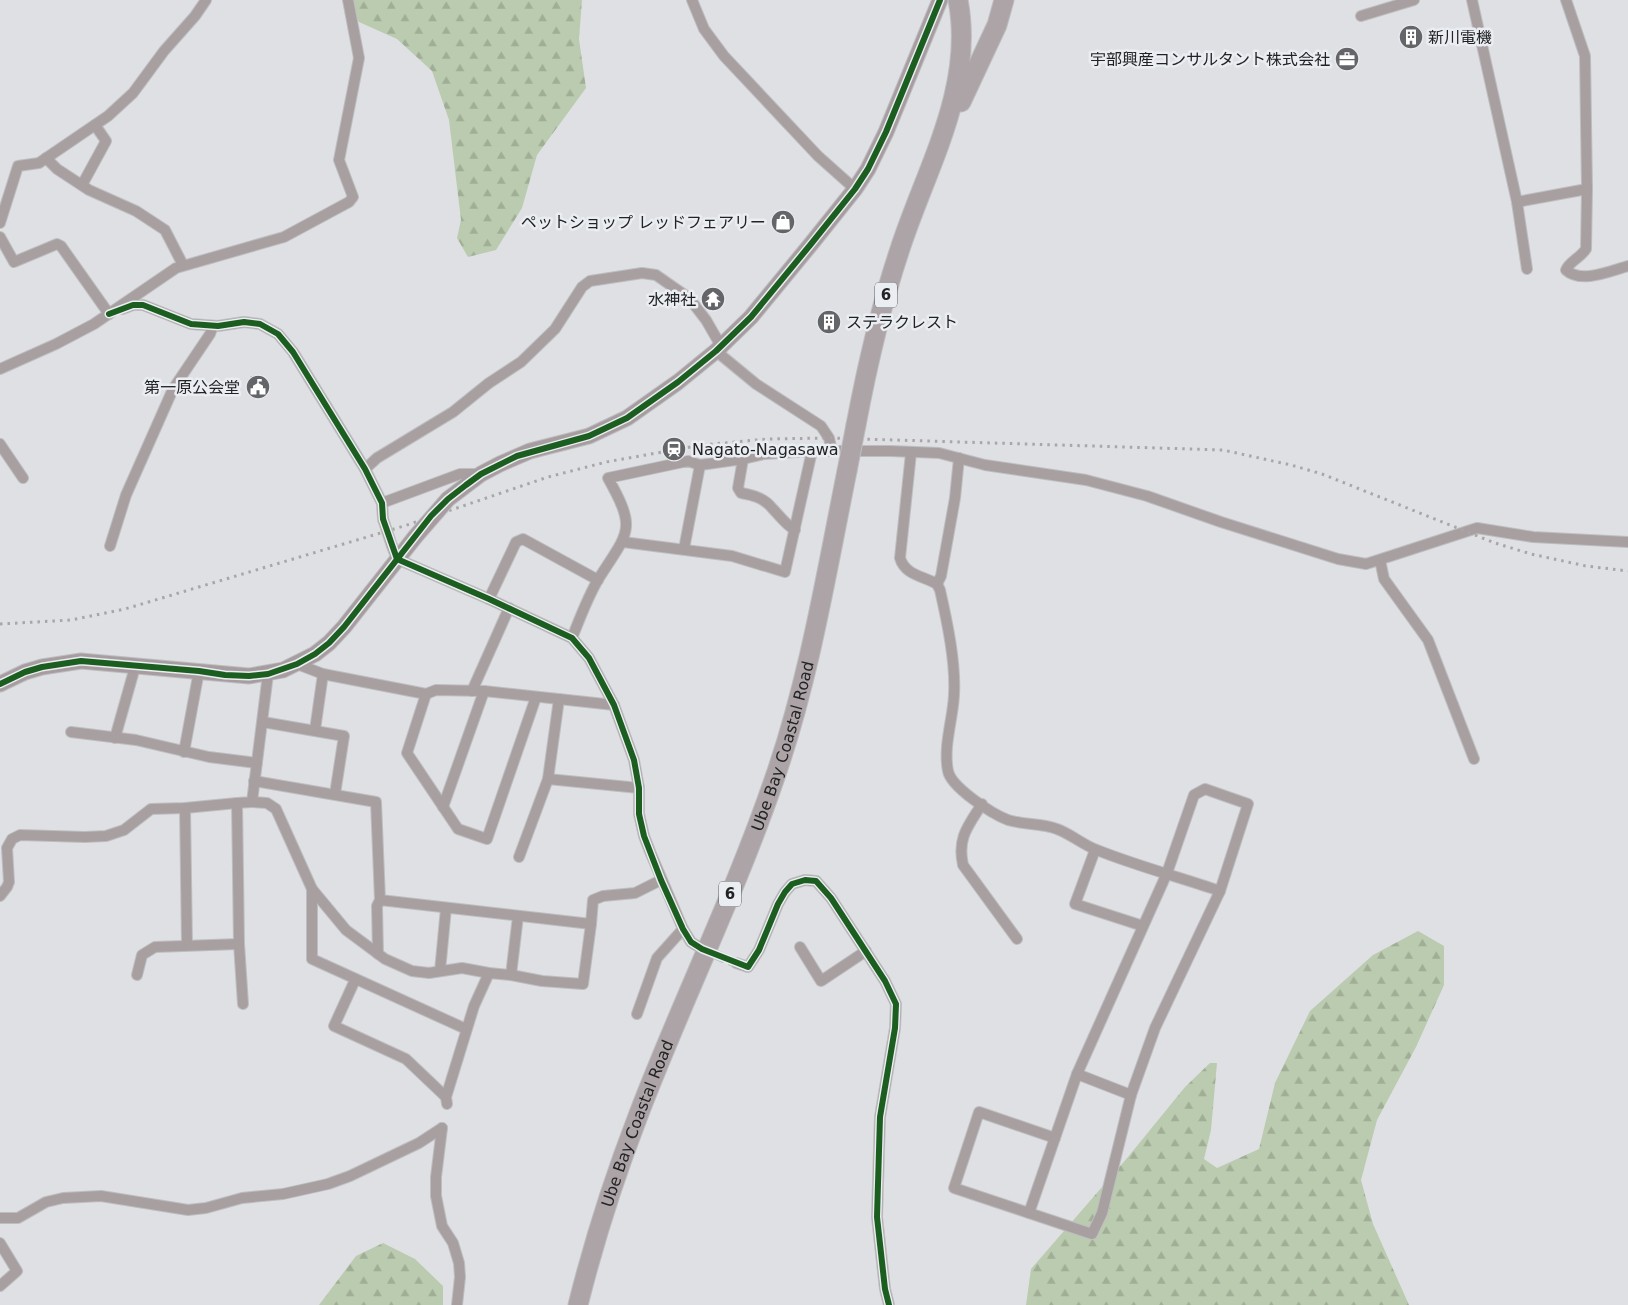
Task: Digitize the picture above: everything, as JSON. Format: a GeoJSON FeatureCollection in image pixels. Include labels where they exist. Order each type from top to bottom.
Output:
{"type":"FeatureCollection","features":[{"type":"Feature","properties":{"kind":"highway","name":"Ube Bay Coastal Road"},"geometry":{"type":"LineString","coordinates":[[578,1305],[608,1199],[638,1115],[741,869],[788,738],[812,646],[856,426],[886,292],[956,89],[962,38],[958,0]]}},
{"type":"Feature","properties":{"kind":"highway","name":"Ube Bay Coastal Road"},"geometry":{"type":"LineString","coordinates":[[930,168],[988,44],[1004,1]]}},
{"type":"Feature","properties":{"kind":"street"},"geometry":{"type":"LineString","coordinates":[[0,223],[18,166],[39,163],[108,116],[133,93],[164,51],[195,16],[206,0]]}},
{"type":"Feature","properties":{"kind":"street"},"geometry":{"type":"LineString","coordinates":[[0,370],[94,324],[176,268],[284,237],[349,202],[352,197],[339,160],[359,58],[348,0]]}},
{"type":"Feature","properties":{"kind":"street"},"geometry":{"type":"LineString","coordinates":[[692,0],[704,29],[724,56],[805,144],[855,189]]}},
{"type":"Feature","properties":{"kind":"street"},"geometry":{"type":"LineString","coordinates":[[0,684],[42,666],[81,661],[249,676],[268,674],[297,664],[315,654],[329,643],[395,553],[415,537],[431,516],[448,499],[482,474],[500,464],[530,451],[589,436],[607,429],[646,406],[718,348],[769,296],[855,189],[868,169],[886,132],[940,0]]}},
{"type":"Feature","properties":{"kind":"street"},"geometry":{"type":"LineString","coordinates":[[1361,16],[1414,0]]}},
{"type":"Feature","properties":{"kind":"street"},"geometry":{"type":"LineString","coordinates":[[1472,0],[1517,202],[1527,269]]}},
{"type":"Feature","properties":{"kind":"street"},"geometry":{"type":"LineString","coordinates":[[1566,0],[1584,56],[1587,189],[1586,249],[1581,256],[1567,266],[1566,270],[1570,274],[1588,276],[1628,266]]}},
{"type":"Feature","properties":{"kind":"street"},"geometry":{"type":"LineString","coordinates":[[82,185],[106,142],[95,125]]}},
{"type":"Feature","properties":{"kind":"street"},"geometry":{"type":"LineString","coordinates":[[46,158],[57,169],[82,185],[136,211],[165,230],[183,265]]}},
{"type":"Feature","properties":{"kind":"street"},"geometry":{"type":"LineString","coordinates":[[1517,202],[1587,189]]}},
{"type":"Feature","properties":{"kind":"street"},"geometry":{"type":"LineString","coordinates":[[0,237],[14,262],[57,244],[62,246],[109,314]]}},
{"type":"Feature","properties":{"kind":"street"},"geometry":{"type":"LineString","coordinates":[[365,469],[377,458],[453,412],[489,383],[521,362],[555,329],[582,287],[590,281],[642,273],[656,275],[689,298],[706,320],[718,348],[756,384],[821,426],[829,438],[832,451]]}},
{"type":"Feature","properties":{"kind":"street"},"geometry":{"type":"LineString","coordinates":[[109,314],[132,305],[143,305],[191,324],[212,326],[244,322],[260,324],[278,334],[293,352],[365,469],[382,504],[384,519],[395,553],[572,638],[589,658],[614,705],[634,760],[644,836],[683,929],[691,942],[702,949]]}},
{"type":"Feature","properties":{"kind":"street"},"geometry":{"type":"LineString","coordinates":[[110,546],[126,495],[173,389],[210,334],[212,326]]}},
{"type":"Feature","properties":{"kind":"street"},"geometry":{"type":"LineString","coordinates":[[0,444],[23,478]]}},
{"type":"Feature","properties":{"kind":"street"},"geometry":{"type":"LineString","coordinates":[[623,542],[732,556],[785,572],[812,451]]}},
{"type":"Feature","properties":{"kind":"street"},"geometry":{"type":"LineString","coordinates":[[572,638],[598,580],[623,542],[626,534],[626,520],[622,503],[608,478],[688,461],[700,465],[764,454],[812,451],[939,453],[985,465],[1086,480],[1147,496],[1221,522],[1338,559],[1366,564],[1476,528],[1533,537],[1628,542]]}},
{"type":"Feature","properties":{"kind":"street"},"geometry":{"type":"LineString","coordinates":[[911,452],[900,558],[902,566],[908,571],[937,584]]}},
{"type":"Feature","properties":{"kind":"street"},"geometry":{"type":"LineString","coordinates":[[959,458],[955,498],[941,576],[937,584],[945,615],[954,674],[954,694],[947,751],[948,772],[953,782],[960,790],[1008,820],[1054,828],[1065,832],[1095,850],[1220,891]]}},
{"type":"Feature","properties":{"kind":"street"},"geometry":{"type":"LineString","coordinates":[[743,459],[738,488],[741,493],[760,498],[772,507],[788,526],[795,530]]}},
{"type":"Feature","properties":{"kind":"street"},"geometry":{"type":"LineString","coordinates":[[684,549],[700,465]]}},
{"type":"Feature","properties":{"kind":"street"},"geometry":{"type":"LineString","coordinates":[[382,504],[460,474],[482,474]]}},
{"type":"Feature","properties":{"kind":"street"},"geometry":{"type":"LineString","coordinates":[[489,599],[516,542],[523,539],[598,580]]}},
{"type":"Feature","properties":{"kind":"street"},"geometry":{"type":"LineString","coordinates":[[1380,560],[1384,579],[1428,640],[1474,759]]}},
{"type":"Feature","properties":{"kind":"street"},"geometry":{"type":"LineString","coordinates":[[472,691],[509,608]]}},
{"type":"Feature","properties":{"kind":"street"},"geometry":{"type":"LineString","coordinates":[[297,664],[323,674],[426,694],[436,690],[472,691],[614,705]]}},
{"type":"Feature","properties":{"kind":"street"},"geometry":{"type":"LineString","coordinates":[[114,738],[135,667]]}},
{"type":"Feature","properties":{"kind":"street"},"geometry":{"type":"LineString","coordinates":[[184,752],[199,671]]}},
{"type":"Feature","properties":{"kind":"street"},"geometry":{"type":"LineString","coordinates":[[252,802],[268,674]]}},
{"type":"Feature","properties":{"kind":"street"},"geometry":{"type":"LineString","coordinates":[[315,730],[323,674]]}},
{"type":"Feature","properties":{"kind":"street"},"geometry":{"type":"LineString","coordinates":[[443,808],[484,692]]}},
{"type":"Feature","properties":{"kind":"street"},"geometry":{"type":"LineString","coordinates":[[426,694],[407,753],[458,829],[487,839],[536,697]]}},
{"type":"Feature","properties":{"kind":"street"},"geometry":{"type":"LineString","coordinates":[[519,857],[548,779],[559,699]]}},
{"type":"Feature","properties":{"kind":"street"},"geometry":{"type":"LineString","coordinates":[[263,722],[344,736],[335,794]]}},
{"type":"Feature","properties":{"kind":"street"},"geometry":{"type":"LineString","coordinates":[[71,732],[136,740],[209,757],[257,763]]}},
{"type":"Feature","properties":{"kind":"street"},"geometry":{"type":"LineString","coordinates":[[548,779],[639,788]]}},
{"type":"Feature","properties":{"kind":"street"},"geometry":{"type":"LineString","coordinates":[[254,781],[376,802],[380,900],[377,906],[378,954]]}},
{"type":"Feature","properties":{"kind":"street"},"geometry":{"type":"LineString","coordinates":[[1028,1214],[1055,1138],[1077,1074],[1167,873],[1194,795],[1205,789],[1248,804],[1220,891],[1155,1028],[1131,1095],[1102,1213],[1092,1234],[1028,1214],[954,1188],[979,1112],[1055,1138]]}},
{"type":"Feature","properties":{"kind":"street"},"geometry":{"type":"LineString","coordinates":[[0,896],[7,888],[8,882],[7,848],[12,839],[20,836],[106,836],[124,830],[151,809],[252,802],[267,803],[276,810],[312,889],[346,930],[385,959],[412,971],[429,974],[462,968],[542,981],[583,984],[593,900],[603,896],[634,893],[661,880]]}},
{"type":"Feature","properties":{"kind":"street"},"geometry":{"type":"LineString","coordinates":[[237,803],[239,944],[244,1004]]}},
{"type":"Feature","properties":{"kind":"street"},"geometry":{"type":"LineString","coordinates":[[982,804],[962,837],[960,852],[962,865],[1017,939]]}},
{"type":"Feature","properties":{"kind":"street"},"geometry":{"type":"LineString","coordinates":[[185,808],[187,945]]}},
{"type":"Feature","properties":{"kind":"street"},"geometry":{"type":"LineString","coordinates":[[1095,850],[1075,904],[1143,926]]}},
{"type":"Feature","properties":{"kind":"street"},"geometry":{"type":"LineString","coordinates":[[736,963],[748,967],[759,950],[785,892],[792,884],[805,880],[816,881],[831,898],[886,981],[896,1004],[895,1028],[880,1117],[877,1217],[885,1289],[889,1305]]}},
{"type":"Feature","properties":{"kind":"street"},"geometry":{"type":"LineString","coordinates":[[312,889],[312,959],[466,1029]]}},
{"type":"Feature","properties":{"kind":"street"},"geometry":{"type":"LineString","coordinates":[[380,900],[591,924]]}},
{"type":"Feature","properties":{"kind":"street"},"geometry":{"type":"LineString","coordinates":[[440,971],[446,908]]}},
{"type":"Feature","properties":{"kind":"street"},"geometry":{"type":"LineString","coordinates":[[511,975],[518,916]]}},
{"type":"Feature","properties":{"kind":"street"},"geometry":{"type":"LineString","coordinates":[[637,1014],[656,958],[683,929]]}},
{"type":"Feature","properties":{"kind":"street"},"geometry":{"type":"LineString","coordinates":[[138,975],[142,955],[155,947],[239,944]]}},
{"type":"Feature","properties":{"kind":"street"},"geometry":{"type":"LineString","coordinates":[[800,946],[821,981],[866,951]]}},
{"type":"Feature","properties":{"kind":"street"},"geometry":{"type":"LineString","coordinates":[[355,980],[334,1026],[406,1060],[446,1100],[466,1029],[489,973]]}},
{"type":"Feature","properties":{"kind":"street"},"geometry":{"type":"LineString","coordinates":[[1077,1074],[1131,1095]]}},
{"type":"Feature","properties":{"kind":"street"},"geometry":{"type":"LineString","coordinates":[[0,1218],[18,1218],[46,1202],[63,1198],[101,1196],[188,1210],[206,1208],[242,1198],[283,1194],[328,1184],[350,1176],[420,1143],[442,1128],[436,1177],[436,1196],[442,1226],[453,1243],[459,1263],[460,1277],[457,1305]]}},
{"type":"Feature","properties":{"kind":"street"},"geometry":{"type":"LineString","coordinates":[[0,1243],[16,1271],[0,1286]]}},
{"type":"Feature","properties":{"kind":"green space"},"geometry":{"type":"Polygon","coordinates":[[[344,0],[582,0],[579,39],[586,88],[537,155],[522,208],[496,250],[468,257],[457,238],[461,220],[449,120],[432,71],[397,39],[359,22],[344,0]]]}},
{"type":"Feature","properties":{"kind":"green space"},"geometry":{"type":"Polygon","coordinates":[[[1418,931],[1444,946],[1444,985],[1416,1047],[1377,1120],[1361,1180],[1373,1224],[1409,1305],[1026,1305],[1031,1269],[1128,1157],[1185,1087],[1210,1063],[1217,1063],[1211,1130],[1204,1159],[1217,1168],[1259,1149],[1275,1083],[1310,1011],[1373,955],[1418,931]]]}},
{"type":"Feature","properties":{"kind":"green space"},"geometry":{"type":"Polygon","coordinates":[[[383,1243],[415,1259],[443,1286],[443,1305],[319,1305],[356,1256],[383,1243]]]}},
{"type":"Feature","properties":{"kind":"tunnel"},"geometry":{"type":"LineString","coordinates":[[702,949],[736,963]]}},
{"type":"Feature","properties":{"kind":"railway"},"geometry":{"type":"LineString","coordinates":[[0,624],[71,620],[125,609],[404,526],[548,477],[606,462],[702,445],[767,439],[829,438],[1223,450],[1322,474],[1495,543],[1531,554],[1586,566],[1628,571]]}},
{"type":"Feature","properties":{"kind":"cycle path"},"geometry":{"type":"LineString","coordinates":[[0,684],[25,672],[42,667],[81,661],[249,676],[268,674],[297,664],[315,654],[344,627],[431,516],[466,485],[481,474],[517,456],[589,436],[627,418],[678,382],[716,351],[751,317],[855,189],[868,169],[886,132],[940,0]]}},
{"type":"Feature","properties":{"kind":"cycle path"},"geometry":{"type":"LineString","coordinates":[[109,314],[133,305],[143,305],[191,324],[218,326],[244,322],[260,324],[278,334],[293,352],[365,469],[382,503],[383,519],[397,559],[572,638],[589,658],[614,705],[634,760],[639,788],[639,814],[644,836],[661,880],[683,929],[691,942],[702,949],[748,967],[759,950],[778,904],[792,884],[805,880],[816,881],[831,898],[885,981],[896,1004],[895,1028],[880,1117],[877,1217],[885,1289],[889,1305]]}},
{"type":"Feature","properties":{"kind":"place","name":"新川電機"},"geometry":{"type":"Point","coordinates":[1411,37]}},
{"type":"Feature","properties":{"kind":"place","name":"宇部興産コンサルタント株式会社"},"geometry":{"type":"Point","coordinates":[1347,59]}},
{"type":"Feature","properties":{"kind":"place","name":"ペットショップ レッドフェアリー"},"geometry":{"type":"Point","coordinates":[783,222]}},
{"type":"Feature","properties":{"kind":"place","name":"水神社"},"geometry":{"type":"Point","coordinates":[713,299]}},
{"type":"Feature","properties":{"kind":"place","name":"ステラクレスト"},"geometry":{"type":"Point","coordinates":[829,322]}},
{"type":"Feature","properties":{"kind":"place","name":"第一原公会堂"},"geometry":{"type":"Point","coordinates":[258,387]}},
{"type":"Feature","properties":{"kind":"place","name":"Nagato-Nagasawa"},"geometry":{"type":"Point","coordinates":[674,449]}}]}
